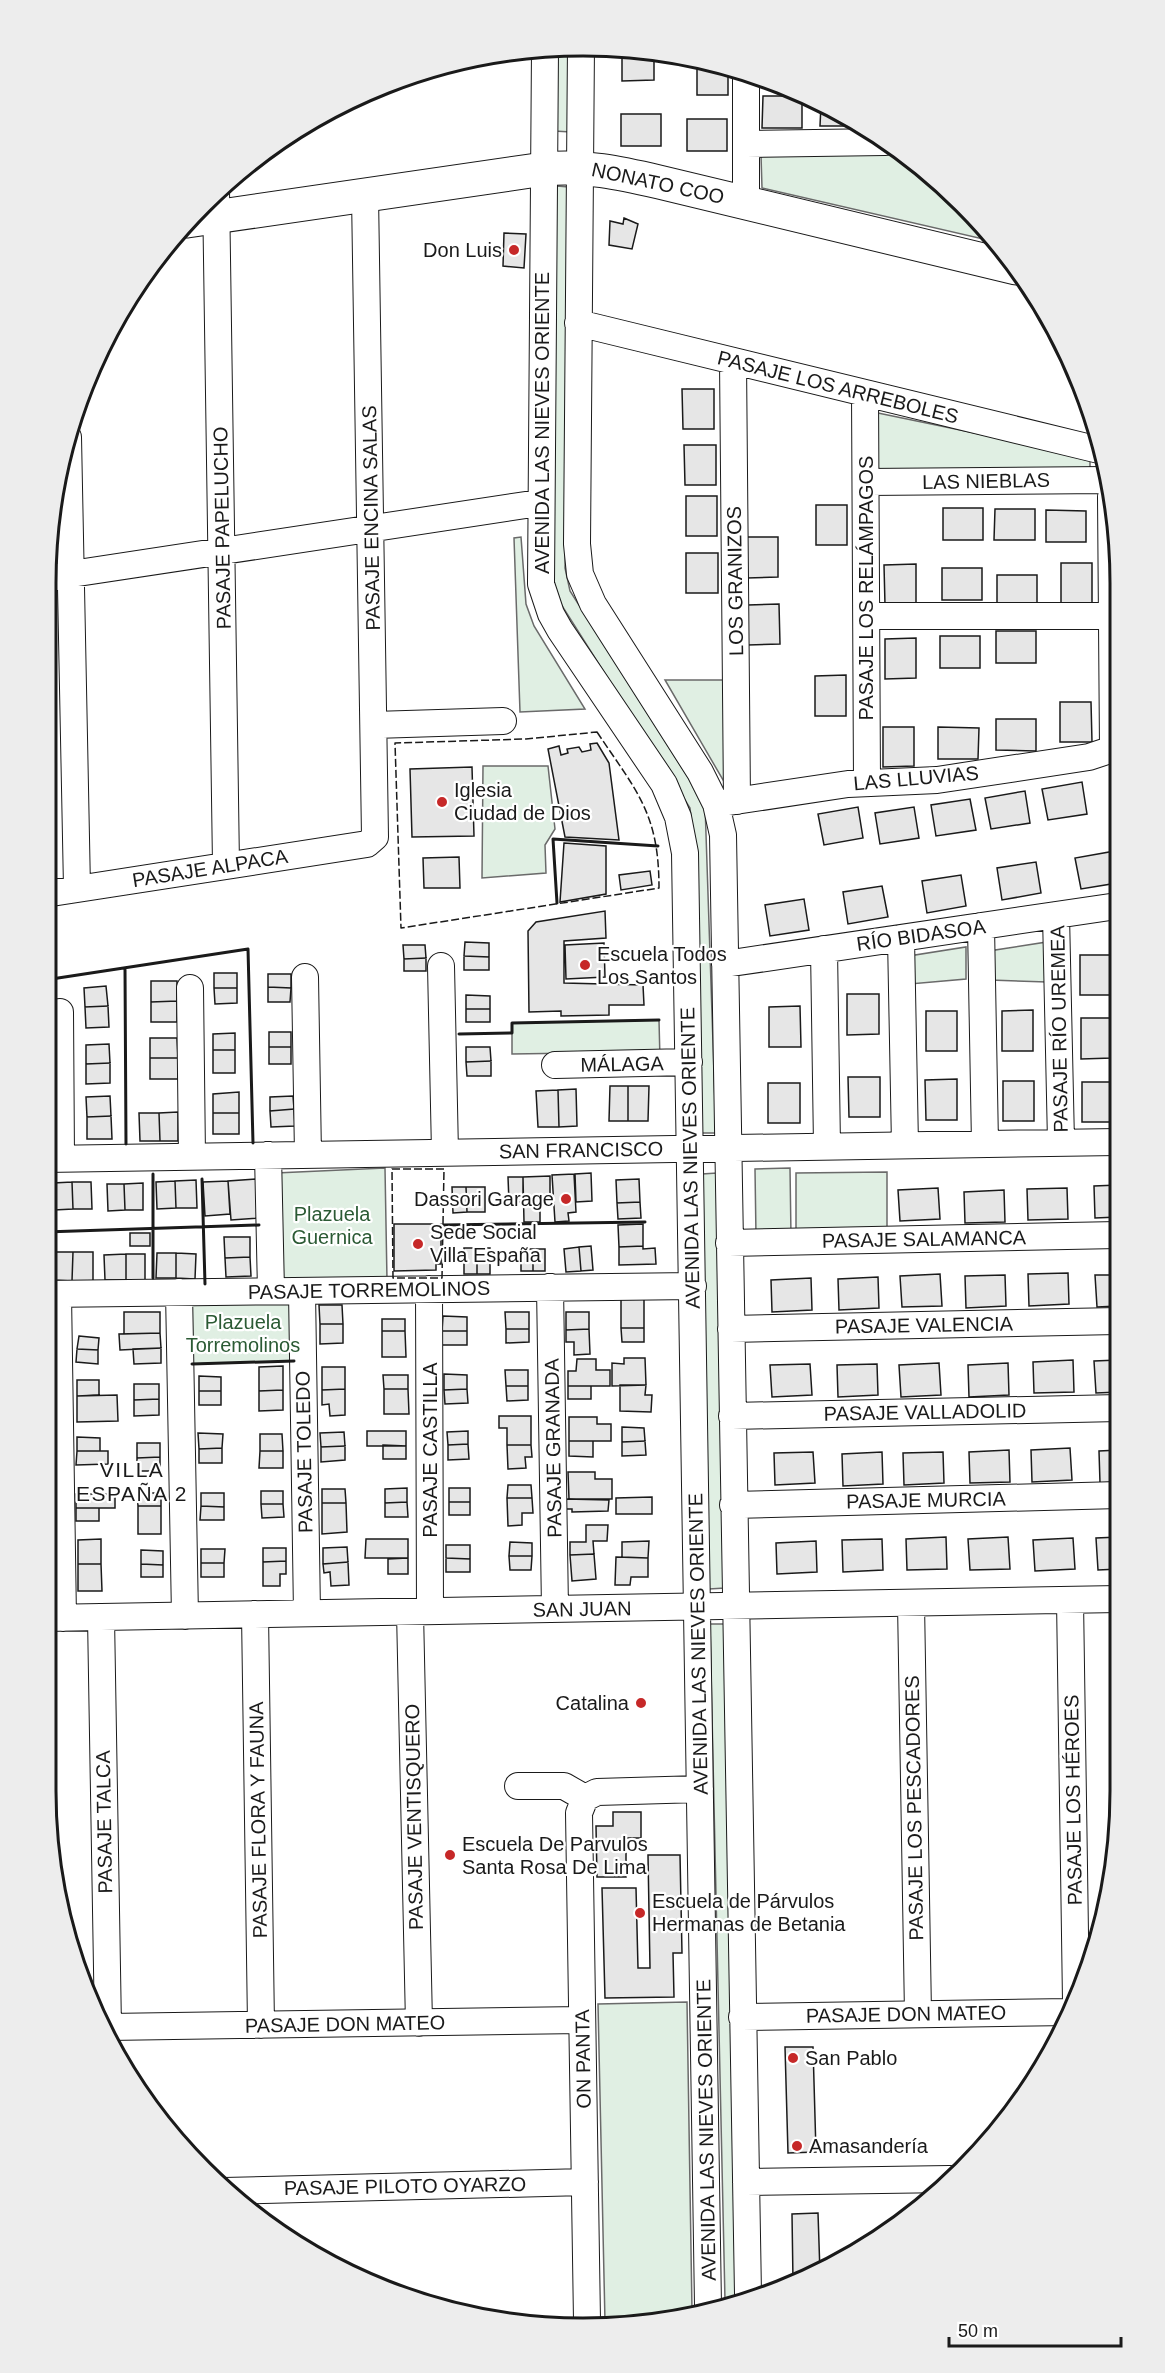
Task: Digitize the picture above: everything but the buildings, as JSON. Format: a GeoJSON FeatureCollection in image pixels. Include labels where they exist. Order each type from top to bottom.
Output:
{"type":"FeatureCollection","features":[{"type":"Feature","properties":{"kind":"main road","name":"NONATO COO"},"geometry":{"type":"LineString","coordinates":[[210,210],[366,195],[544,169],[580,167],[610,171],[746,202],[1003,265]]}},
{"type":"Feature","properties":{"kind":"street","name":"AVENIDA LAS NIEVES ORIENTE"},"geometry":{"type":"LineString","coordinates":[[581,56],[577,544],[580,574],[593,604],[700,772],[726,802],[723,835],[730,1329],[748,2291]]}},
{"type":"Feature","properties":{"kind":"street","name":"AVENIDA LAS NIEVES ORIENTE"},"geometry":{"type":"LineString","coordinates":[[545,57],[539,570],[544,597],[551,614],[664,784],[678,817],[685,862],[708,2302]]}},
{"type":"Feature","properties":{"kind":"street"},"geometry":{"type":"LineString","coordinates":[[746,81],[746,202]]}},
{"type":"Feature","properties":{"kind":"street"},"geometry":{"type":"LineString","coordinates":[[746,144],[872,142]]}},
{"type":"Feature","properties":{"kind":"street","name":"PASAJE ENCINA SALAS"},"geometry":{"type":"LineString","coordinates":[[366,195],[376,832],[373,840]]}},
{"type":"Feature","properties":{"kind":"street","name":"PASAJE PAPELUCHO"},"geometry":{"type":"LineString","coordinates":[[207,213],[222,551],[226,865]]}},
{"type":"Feature","properties":{"kind":"street","name":"PASAJE LOS ARREBOLES"},"geometry":{"type":"LineString","coordinates":[[578,323],[1092,448]]}},
{"type":"Feature","properties":{"kind":"street","name":"LOS GRANIZOS"},"geometry":{"type":"LineString","coordinates":[[726,802],[733,361]]}},
{"type":"Feature","properties":{"kind":"street","name":"PASAJE LOS RELÁMPAGOS"},"geometry":{"type":"LineString","coordinates":[[865,393],[867,783]]}},
{"type":"Feature","properties":{"kind":"street"},"geometry":{"type":"LineString","coordinates":[[69,467],[77,888]]}},
{"type":"Feature","properties":{"kind":"street","name":"LAS NIEBLAS"},"geometry":{"type":"LineString","coordinates":[[866,482],[1099,480]]}},
{"type":"Feature","properties":{"kind":"street"},"geometry":{"type":"LineString","coordinates":[[56,576],[539,503]]}},
{"type":"Feature","properties":{"kind":"street"},"geometry":{"type":"LineString","coordinates":[[867,616],[1110,616]]}},
{"type":"Feature","properties":{"kind":"street"},"geometry":{"type":"LineString","coordinates":[[374,725],[503,722]]}},
{"type":"Feature","properties":{"kind":"street","name":"LAS LLUVIAS"},"geometry":{"type":"LineString","coordinates":[[726,802],[867,783],[937,780],[1089,757],[1110,751]]}},
{"type":"Feature","properties":{"kind":"street","name":"PASAJE ALPACA"},"geometry":{"type":"LineString","coordinates":[[56,892],[367,844],[373,840]]}},
{"type":"Feature","properties":{"kind":"street","name":"RÍO BIDASOA"},"geometry":{"type":"LineString","coordinates":[[725,964],[1110,907]]}},
{"type":"Feature","properties":{"kind":"street","name":"PASAJE RÍO UREMEA"},"geometry":{"type":"LineString","coordinates":[[1056,915],[1061,1143]]}},
{"type":"Feature","properties":{"kind":"street"},"geometry":{"type":"LineString","coordinates":[[981,926],[985,1144]]}},
{"type":"Feature","properties":{"kind":"street"},"geometry":{"type":"LineString","coordinates":[[900,938],[905,1145]]}},
{"type":"Feature","properties":{"kind":"street"},"geometry":{"type":"LineString","coordinates":[[824,949],[827,1146]]}},
{"type":"Feature","properties":{"kind":"street"},"geometry":{"type":"LineString","coordinates":[[441,966],[446,1152]]}},
{"type":"Feature","properties":{"kind":"street"},"geometry":{"type":"LineString","coordinates":[[305,976],[308,1155]]}},
{"type":"Feature","properties":{"kind":"street"},"geometry":{"type":"LineString","coordinates":[[190,988],[192,1156]]}},
{"type":"Feature","properties":{"kind":"street"},"geometry":{"type":"LineString","coordinates":[[56,1095],[60,1012]]}},
{"type":"Feature","properties":{"kind":"street","name":"MÁLAGA"},"geometry":{"type":"LineString","coordinates":[[555,1065],[689,1062]]}},
{"type":"Feature","properties":{"kind":"street","name":"SAN FRANCISCO"},"geometry":{"type":"LineString","coordinates":[[56,1158],[1110,1142]]}},
{"type":"Feature","properties":{"kind":"street"},"geometry":{"type":"LineString","coordinates":[[268,1155],[272,1291]]}},
{"type":"Feature","properties":{"kind":"street","name":"PASAJE SALAMANCA"},"geometry":{"type":"LineString","coordinates":[[729,1243],[1110,1235]]}},
{"type":"Feature","properties":{"kind":"street","name":"PASAJE TORREMOLINOS"},"geometry":{"type":"LineString","coordinates":[[56,1294],[693,1286]]}},
{"type":"Feature","properties":{"kind":"street","name":"PASAJE GRANADA"},"geometry":{"type":"LineString","coordinates":[[550,1287],[555,1609]]}},
{"type":"Feature","properties":{"kind":"street","name":"PASAJE CASTILLA"},"geometry":{"type":"LineString","coordinates":[[420,1612],[429,1289]]}},
{"type":"Feature","properties":{"kind":"street","name":"PASAJE TOLEDO"},"geometry":{"type":"LineString","coordinates":[[302,1291],[307,1613]]}},
{"type":"Feature","properties":{"kind":"street"},"geometry":{"type":"LineString","coordinates":[[179,1292],[185,1616]]}},
{"type":"Feature","properties":{"kind":"street","name":"PASAJE VALENCIA"},"geometry":{"type":"LineString","coordinates":[[730,1329],[1110,1321]]}},
{"type":"Feature","properties":{"kind":"street","name":"PASAJE VALLADOLID"},"geometry":{"type":"LineString","coordinates":[[732,1416],[1110,1408]]}},
{"type":"Feature","properties":{"kind":"street","name":"PASAJE MURCIA"},"geometry":{"type":"LineString","coordinates":[[733,1505],[1110,1496]]}},
{"type":"Feature","properties":{"kind":"street","name":"SAN JUAN"},"geometry":{"type":"LineString","coordinates":[[56,1618],[1110,1599]]}},
{"type":"Feature","properties":{"kind":"street","name":"PASAJE LOS HÉROES"},"geometry":{"type":"LineString","coordinates":[[1070,1600],[1076,1976]]}},
{"type":"Feature","properties":{"kind":"street","name":"PASAJE LOS PESCADORES"},"geometry":{"type":"LineString","coordinates":[[911,1603],[918,2014]]}},
{"type":"Feature","properties":{"kind":"street","name":"PASAJE VENTISQUERO"},"geometry":{"type":"LineString","coordinates":[[419,2023],[420,1612]]}},
{"type":"Feature","properties":{"kind":"street","name":"PASAJE FLORA Y FAUNA"},"geometry":{"type":"LineString","coordinates":[[255,1614],[261,2025]]}},
{"type":"Feature","properties":{"kind":"street","name":"PASAJE TALCA"},"geometry":{"type":"LineString","coordinates":[[101,1617],[108,2019]]}},
{"type":"Feature","properties":{"kind":"street"},"geometry":{"type":"LineString","coordinates":[[518,1786],[564,1786],[585,1798],[597,1792],[700,1789]]}},
{"type":"Feature","properties":{"kind":"street","name":"ON PANTA"},"geometry":{"type":"LineString","coordinates":[[585,1798],[579,1813],[587,2318]]}},
{"type":"Feature","properties":{"kind":"street","name":"PASAJE DON MATEO"},"geometry":{"type":"LineString","coordinates":[[742,2017],[1060,2012]]}},
{"type":"Feature","properties":{"kind":"street","name":"PASAJE DON MATEO"},"geometry":{"type":"LineString","coordinates":[[112,2027],[582,2020]]}},
{"type":"Feature","properties":{"kind":"street"},"geometry":{"type":"LineString","coordinates":[[746,2182],[938,2179]]}},
{"type":"Feature","properties":{"kind":"street","name":"PASAJE PILOTO OYARZO"},"geometry":{"type":"LineString","coordinates":[[239,2191],[585,2182]]}},
{"type":"Feature","properties":{"kind":"green space"},"geometry":{"type":"Polygon","coordinates":[[[572,56],[571,132],[554,131],[555,57],[572,56]]]}},
{"type":"Feature","properties":{"kind":"green space"},"geometry":{"type":"Polygon","coordinates":[[[887,152],[930,186],[982,239],[762,188],[761,155],[887,152]]]}},
{"type":"Feature","properties":{"kind":"green space"},"geometry":{"type":"Polygon","coordinates":[[[557,186],[569,187],[571,195],[565,568],[570,591],[705,804],[716,1133],[702,1133],[694,846],[690,808],[552,590],[553,197],[557,186]]]}},
{"type":"Feature","properties":{"kind":"green space"},"geometry":{"type":"Polygon","coordinates":[[[878,413],[1090,457],[1090,473],[878,474],[878,413]]]}},
{"type":"Feature","properties":{"kind":"green space"},"geometry":{"type":"Polygon","coordinates":[[[521,537],[526,604],[534,626],[585,709],[520,712],[514,538],[521,537]]]}},
{"type":"Feature","properties":{"kind":"green space"},"geometry":{"type":"Polygon","coordinates":[[[665,680],[729,680],[730,792],[665,680]]]}},
{"type":"Feature","properties":{"kind":"green space"},"geometry":{"type":"Polygon","coordinates":[[[483,766],[548,766],[555,829],[545,845],[546,873],[482,878],[483,766]]]}},
{"type":"Feature","properties":{"kind":"green space"},"geometry":{"type":"Polygon","coordinates":[[[1047,942],[1047,982],[990,980],[989,951],[1047,942]]]}},
{"type":"Feature","properties":{"kind":"green space"},"geometry":{"type":"Polygon","coordinates":[[[966,947],[966,979],[910,984],[909,956],[966,947]]]}},
{"type":"Feature","properties":{"kind":"green space"},"geometry":{"type":"Polygon","coordinates":[[[659,1020],[660,1060],[577,1053],[512,1054],[512,1023],[659,1020]]]}},
{"type":"Feature","properties":{"kind":"green space","name":"Plazuela Guernica"},"geometry":{"type":"Polygon","coordinates":[[[385,1168],[387,1280],[289,1282],[279,1277],[276,1173],[385,1168]]]}},
{"type":"Feature","properties":{"kind":"green space"},"geometry":{"type":"Polygon","coordinates":[[[790,1168],[791,1236],[756,1236],[755,1169],[790,1168]]]}},
{"type":"Feature","properties":{"kind":"green space"},"geometry":{"type":"Polygon","coordinates":[[[887,1172],[887,1233],[796,1234],[796,1173],[887,1172]]]}},
{"type":"Feature","properties":{"kind":"green space"},"geometry":{"type":"Polygon","coordinates":[[[717,1173],[725,1588],[709,1589],[702,1174],[717,1173]]]}},
{"type":"Feature","properties":{"kind":"green space","name":"Plazuela Torremolinos"},"geometry":{"type":"Polygon","coordinates":[[[294,1303],[294,1361],[192,1364],[191,1305],[294,1303]]]}},
{"type":"Feature","properties":{"kind":"green space"},"geometry":{"type":"Polygon","coordinates":[[[710,1624],[725,1624],[738,2294],[725,2298],[710,1624]]]}},
{"type":"Feature","properties":{"kind":"green space"},"geometry":{"type":"Polygon","coordinates":[[[687,2002],[692,2306],[651,2313],[605,2317],[598,2004],[687,2002]]]}},
{"type":"Feature","properties":{"kind":"fence"},"geometry":{"type":"LineString","coordinates":[[597,732],[643,804],[655,840],[659,888],[401,928],[395,743],[526,739],[597,732]]}},
{"type":"Feature","properties":{"kind":"fence"},"geometry":{"type":"LineString","coordinates":[[392,1169],[444,1169],[442,1278],[393,1278],[392,1169]]}},
{"type":"Feature","properties":{"kind":"wall"},"geometry":{"type":"LineString","coordinates":[[557,903],[553,839],[658,846]]}},
{"type":"Feature","properties":{"kind":"wall"},"geometry":{"type":"LineString","coordinates":[[56,978],[248,949],[253,1143]]}},
{"type":"Feature","properties":{"kind":"wall"},"geometry":{"type":"LineString","coordinates":[[125,968],[126,1144]]}},
{"type":"Feature","properties":{"kind":"wall"},"geometry":{"type":"LineString","coordinates":[[459,1034],[512,1033],[512,1023],[659,1020]]}},
{"type":"Feature","properties":{"kind":"wall"},"geometry":{"type":"LineString","coordinates":[[153,1174],[153,1278]]}},
{"type":"Feature","properties":{"kind":"wall"},"geometry":{"type":"LineString","coordinates":[[202,1179],[205,1284]]}},
{"type":"Feature","properties":{"kind":"wall"},"geometry":{"type":"LineString","coordinates":[[443,1225],[645,1222]]}},
{"type":"Feature","properties":{"kind":"wall"},"geometry":{"type":"LineString","coordinates":[[56,1232],[259,1225]]}},
{"type":"Feature","properties":{"kind":"wall"},"geometry":{"type":"LineString","coordinates":[[192,1364],[294,1361]]}},
{"type":"Feature","properties":{"kind":"place","name":"Don Luis"},"geometry":{"type":"Point","coordinates":[514,250]}},
{"type":"Feature","properties":{"kind":"place","name":"Iglesia Ciudad de Dios"},"geometry":{"type":"Point","coordinates":[442,802]}},
{"type":"Feature","properties":{"kind":"place","name":"Escuela Todos Los Santos"},"geometry":{"type":"Point","coordinates":[585,965]}},
{"type":"Feature","properties":{"kind":"place","name":"Dassori Garage"},"geometry":{"type":"Point","coordinates":[566,1199]}},
{"type":"Feature","properties":{"kind":"place","name":"Sede Social Villa España"},"geometry":{"type":"Point","coordinates":[418,1244]}},
{"type":"Feature","properties":{"kind":"place","name":"Catalina"},"geometry":{"type":"Point","coordinates":[641,1703]}},
{"type":"Feature","properties":{"kind":"place","name":"Escuela De Parvulos Santa Rosa De Lima"},"geometry":{"type":"Point","coordinates":[450,1855]}},
{"type":"Feature","properties":{"kind":"place","name":"Escuela de Párvulos Hermanas de Betania"},"geometry":{"type":"Point","coordinates":[640,1913]}},
{"type":"Feature","properties":{"kind":"place","name":"San Pablo"},"geometry":{"type":"Point","coordinates":[793,2058]}},
{"type":"Feature","properties":{"kind":"place","name":"Amasandería"},"geometry":{"type":"Point","coordinates":[797,2146]}},
{"type":"Feature","properties":{"kind":"district","name":"VILLA ESPAÑA 2"},"geometry":{"type":"Point","coordinates":[132,1482]}}]}
